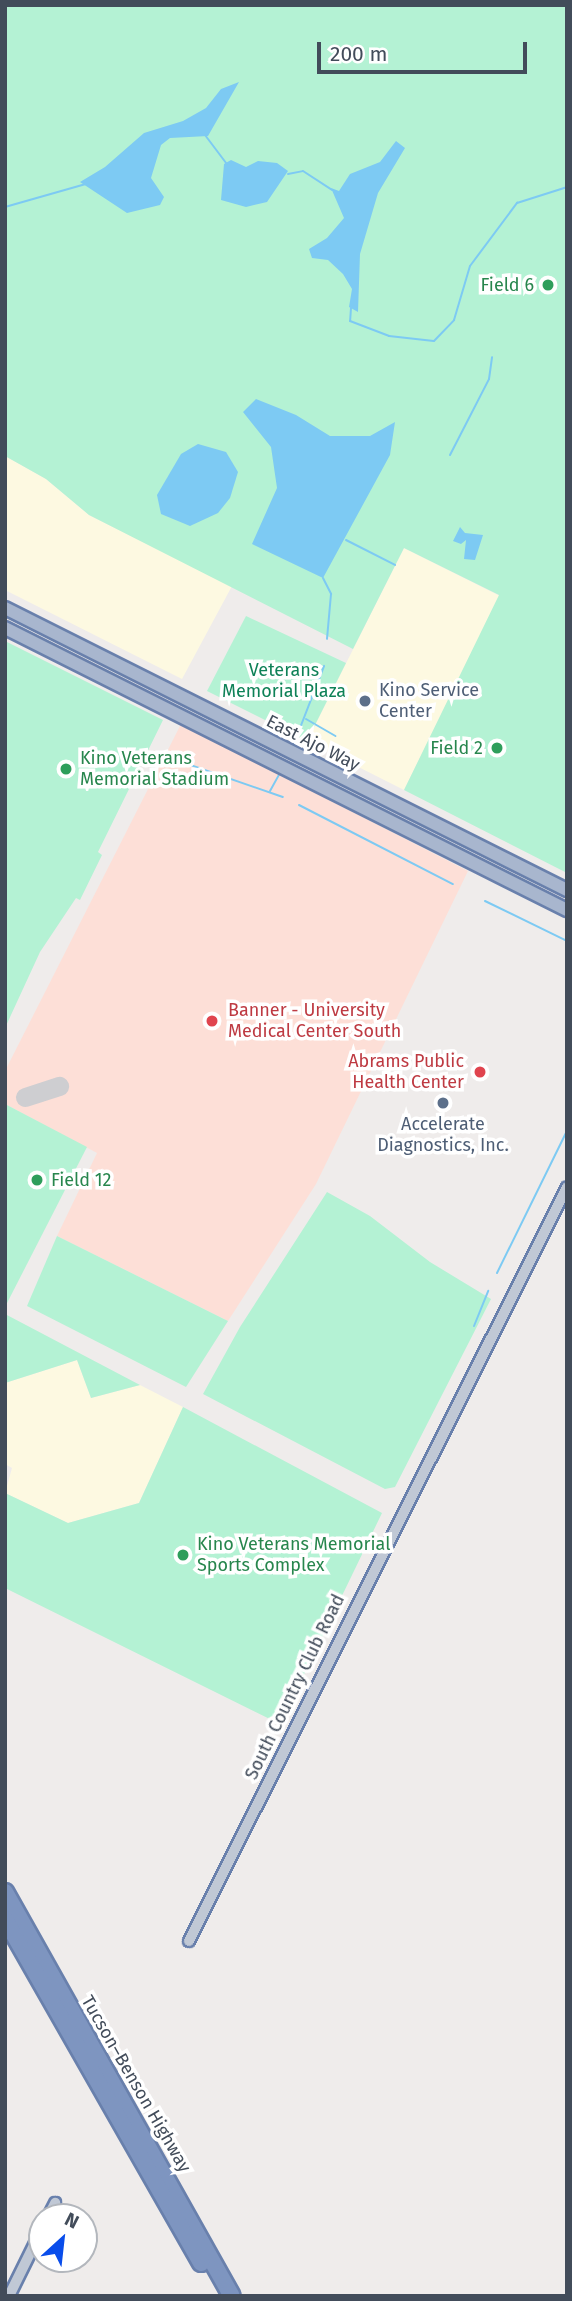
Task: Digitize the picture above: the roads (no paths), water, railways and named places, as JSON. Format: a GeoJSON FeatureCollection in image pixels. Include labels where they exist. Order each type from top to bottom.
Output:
{"type":"FeatureCollection","features":[{"type":"Feature","properties":{"kind":"highway","name":"Tucson–Benson Highway"},"geometry":{"type":"LineString","coordinates":[[5,1892],[232,2296]]}},
{"type":"Feature","properties":{"kind":"highway","name":"Tucson–Benson Highway"},"geometry":{"type":"LineString","coordinates":[[5,1919],[220,2296]]}},
{"type":"Feature","properties":{"kind":"main road","name":"East Ajo Way"},"geometry":{"type":"LineString","coordinates":[[5,608],[567,890]]}},
{"type":"Feature","properties":{"kind":"main road","name":"East Ajo Way"},"geometry":{"type":"LineString","coordinates":[[5,628],[567,910]]}},
{"type":"Feature","properties":{"kind":"street","name":"South Country Club Road"},"geometry":{"type":"LineString","coordinates":[[188,1941],[567,1187]]}},
{"type":"Feature","properties":{"kind":"street"},"geometry":{"type":"LineString","coordinates":[[9,2296],[28,2257]]}},
{"type":"Feature","properties":{"kind":"water"},"geometry":{"type":"Polygon","coordinates":[[[239,82],[208,136],[170,138],[161,145],[151,178],[164,197],[160,205],[127,213],[80,182],[105,167],[144,133],[183,121],[206,108],[221,89],[239,82]]]}},
{"type":"Feature","properties":{"kind":"water"},"geometry":{"type":"Polygon","coordinates":[[[396,141],[405,148],[378,193],[360,254],[358,312],[349,307],[352,289],[343,274],[328,260],[312,258],[309,249],[327,238],[344,218],[331,188],[339,191],[350,174],[380,162],[396,141]]]}},
{"type":"Feature","properties":{"kind":"water"},"geometry":{"type":"Polygon","coordinates":[[[231,160],[246,167],[258,161],[277,163],[288,171],[267,202],[246,207],[221,200],[224,164],[231,160]]]}},
{"type":"Feature","properties":{"kind":"water"},"geometry":{"type":"Polygon","coordinates":[[[256,399],[296,415],[330,436],[370,436],[395,422],[390,455],[323,578],[252,544],[277,488],[271,447],[243,412],[256,399]]]}},
{"type":"Feature","properties":{"kind":"water"},"geometry":{"type":"Polygon","coordinates":[[[198,444],[226,452],[238,472],[230,498],[218,513],[190,526],[161,514],[157,495],[181,454],[198,444]]]}},
{"type":"Feature","properties":{"kind":"water"},"geometry":{"type":"Polygon","coordinates":[[[460,527],[465,533],[483,535],[475,560],[464,559],[466,540],[461,544],[453,541],[460,527]]]}},
{"type":"Feature","properties":{"kind":"waterway"},"geometry":{"type":"LineString","coordinates":[[205,135],[227,164]]}},
{"type":"Feature","properties":{"kind":"waterway"},"geometry":{"type":"LineString","coordinates":[[288,174],[303,171],[332,190]]}},
{"type":"Feature","properties":{"kind":"waterway"},"geometry":{"type":"LineString","coordinates":[[5,207],[86,184]]}},
{"type":"Feature","properties":{"kind":"waterway"},"geometry":{"type":"LineString","coordinates":[[351,308],[350,321],[389,336],[434,341],[454,320],[470,266],[517,203],[567,187]]}},
{"type":"Feature","properties":{"kind":"waterway"},"geometry":{"type":"LineString","coordinates":[[450,455],[489,379],[492,357]]}},
{"type":"Feature","properties":{"kind":"waterway"},"geometry":{"type":"LineString","coordinates":[[346,540],[395,565]]}},
{"type":"Feature","properties":{"kind":"waterway"},"geometry":{"type":"LineString","coordinates":[[323,578],[331,594],[327,639]]}},
{"type":"Feature","properties":{"kind":"waterway"},"geometry":{"type":"LineString","coordinates":[[293,746],[324,666]]}},
{"type":"Feature","properties":{"kind":"waterway"},"geometry":{"type":"LineString","coordinates":[[306,719],[336,736]]}},
{"type":"Feature","properties":{"kind":"waterway"},"geometry":{"type":"LineString","coordinates":[[176,760],[283,797]]}},
{"type":"Feature","properties":{"kind":"waterway"},"geometry":{"type":"LineString","coordinates":[[270,791],[280,773]]}},
{"type":"Feature","properties":{"kind":"waterway"},"geometry":{"type":"LineString","coordinates":[[299,805],[453,884]]}},
{"type":"Feature","properties":{"kind":"waterway"},"geometry":{"type":"LineString","coordinates":[[485,901],[567,941]]}},
{"type":"Feature","properties":{"kind":"waterway"},"geometry":{"type":"LineString","coordinates":[[497,1273],[567,1131]]}},
{"type":"Feature","properties":{"kind":"waterway"},"geometry":{"type":"LineString","coordinates":[[474,1326],[488,1291]]}},
{"type":"Feature","properties":{"kind":"place","name":"Field 6"},"geometry":{"type":"Point","coordinates":[548,285]}},
{"type":"Feature","properties":{"kind":"place","name":"Kino Service Center"},"geometry":{"type":"Point","coordinates":[365,701]}},
{"type":"Feature","properties":{"kind":"place","name":"Field 2"},"geometry":{"type":"Point","coordinates":[497,748]}},
{"type":"Feature","properties":{"kind":"place","name":"Kino Veterans Memorial Stadium"},"geometry":{"type":"Point","coordinates":[66,769]}},
{"type":"Feature","properties":{"kind":"place","name":"Banner - University Medical Center South"},"geometry":{"type":"Point","coordinates":[212,1021]}},
{"type":"Feature","properties":{"kind":"place","name":"Abrams Public Health Center"},"geometry":{"type":"Point","coordinates":[480,1072]}},
{"type":"Feature","properties":{"kind":"place","name":"Accelerate Diagnostics, Inc."},"geometry":{"type":"Point","coordinates":[443,1103]}},
{"type":"Feature","properties":{"kind":"place","name":"Field 12"},"geometry":{"type":"Point","coordinates":[37,1180]}},
{"type":"Feature","properties":{"kind":"place","name":"Kino Veterans Memorial Sports Complex"},"geometry":{"type":"Point","coordinates":[183,1555]}},
{"type":"Feature","properties":{"kind":"park label","name":"Veterans Memorial Plaza"},"geometry":{"type":"Point","coordinates":[284,681]}}]}
